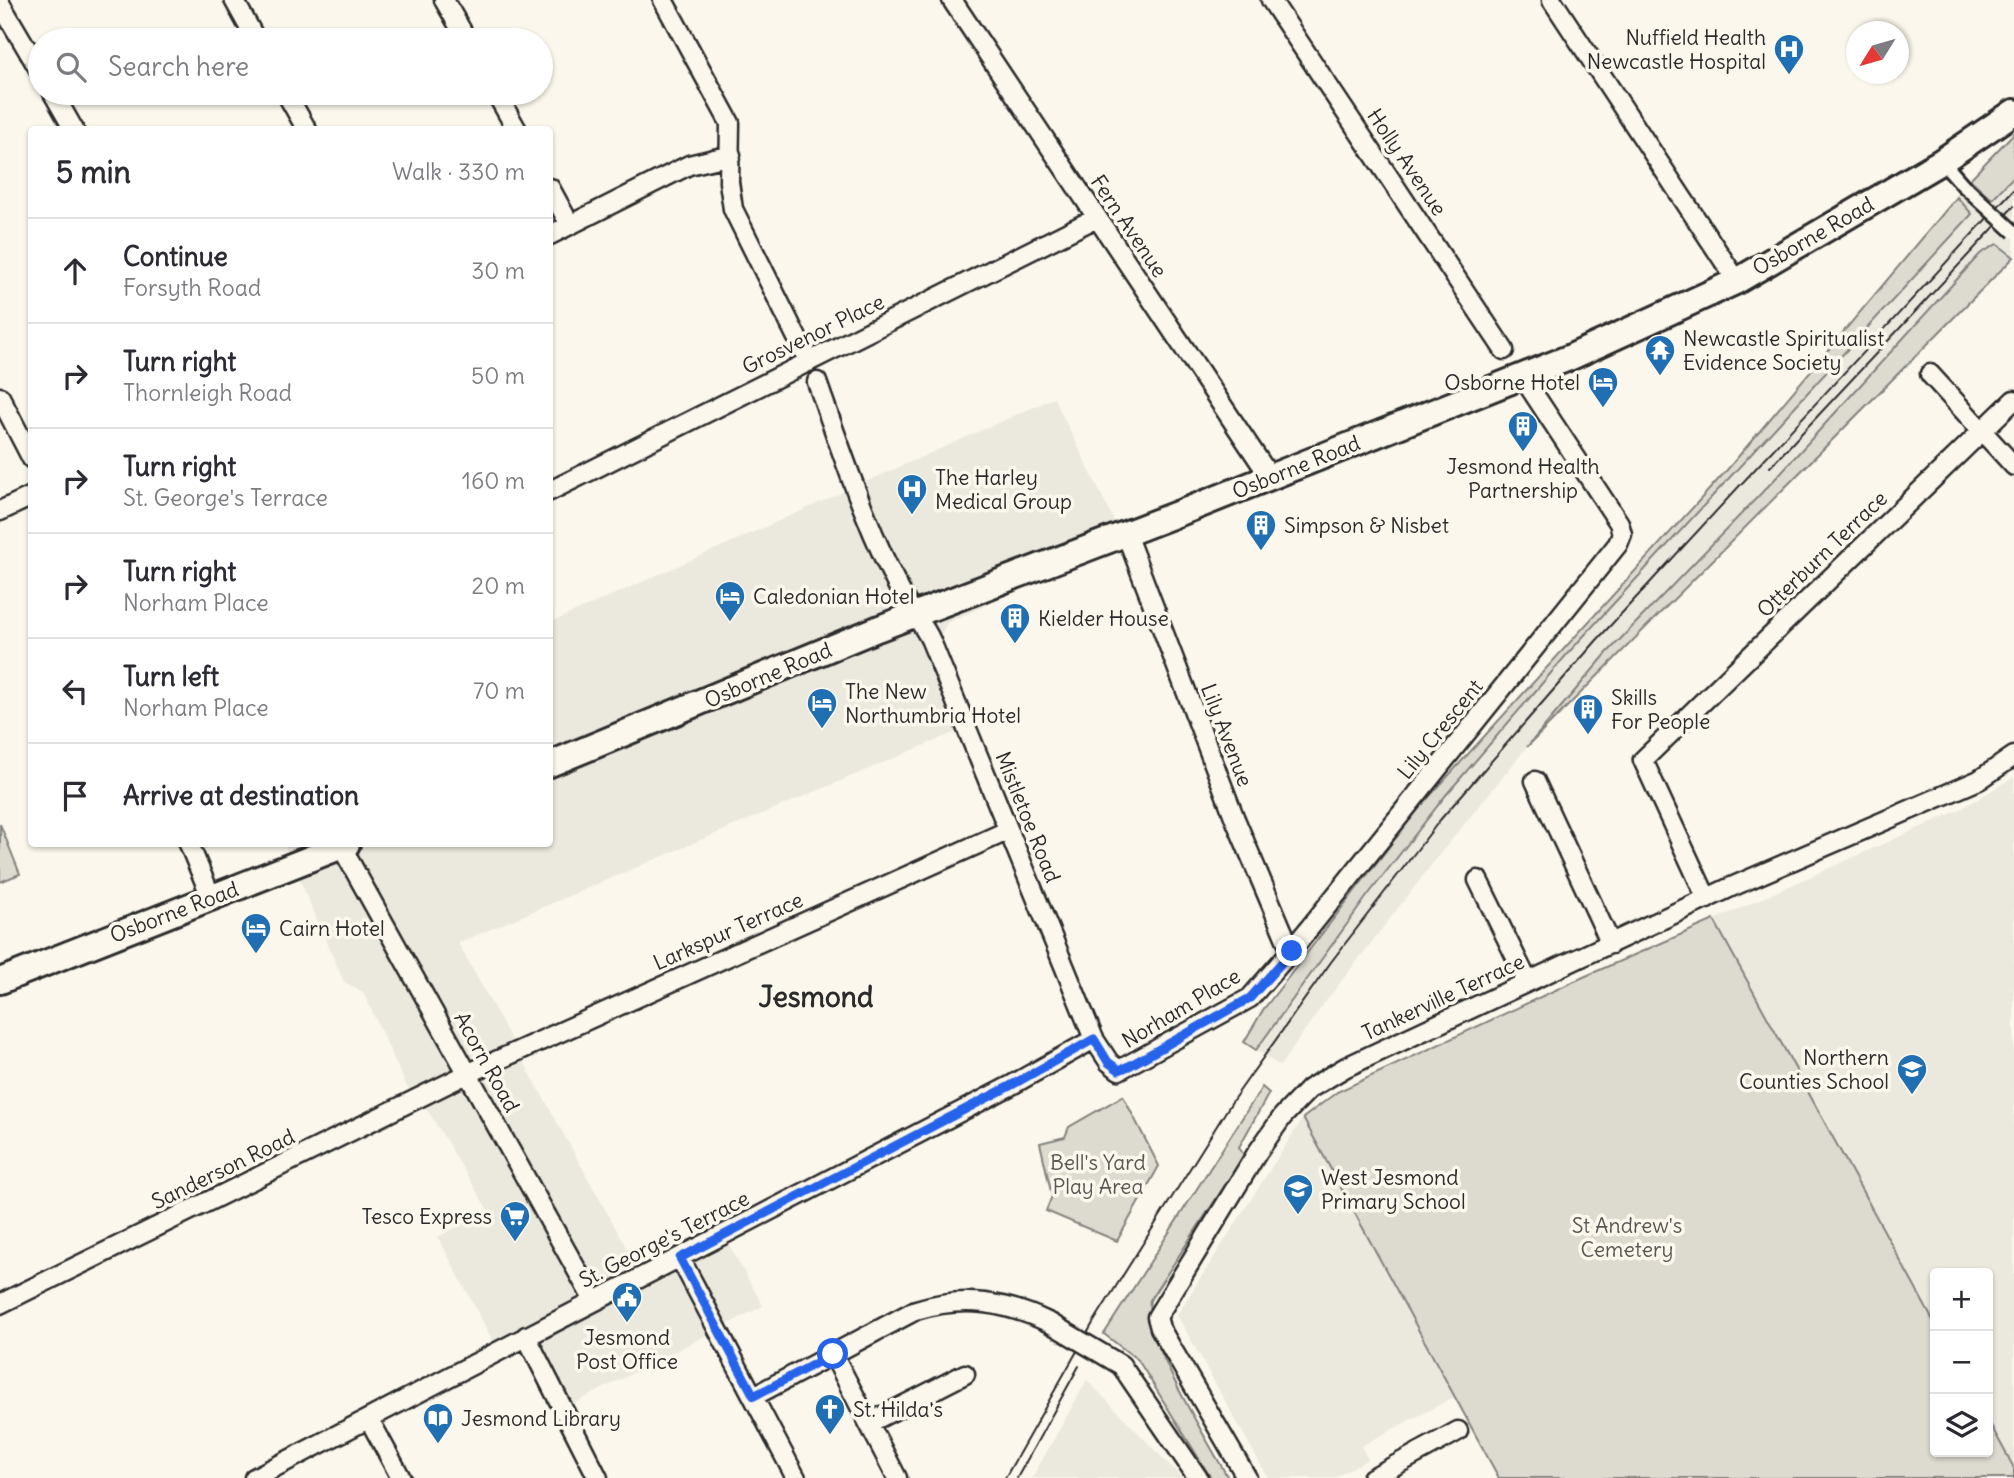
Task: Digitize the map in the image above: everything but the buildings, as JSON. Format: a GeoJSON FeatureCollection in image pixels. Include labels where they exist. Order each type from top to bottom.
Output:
{"type":"FeatureCollection","features":[{"type":"Feature","properties":{"kind":"main road","name":"Osborne Road"},"geometry":{"type":"LineString","coordinates":[[553,763],[915,614],[1126,534],[1522,376],[1737,281],[1942,161],[2014,112]]}},
{"type":"Feature","properties":{"kind":"main road","name":"Osborne Road"},"geometry":{"type":"LineString","coordinates":[[0,981],[339,847]]}},
{"type":"Feature","properties":{"kind":"street"},"geometry":{"type":"LineString","coordinates":[[234,0],[249,28]]}},
{"type":"Feature","properties":{"kind":"street"},"geometry":{"type":"LineString","coordinates":[[444,0],[460,28]]}},
{"type":"Feature","properties":{"kind":"street"},"geometry":{"type":"LineString","coordinates":[[663,0],[726,112],[732,136],[730,195],[733,209],[808,362]]}},
{"type":"Feature","properties":{"kind":"street","name":"Fern Avenue"},"geometry":{"type":"LineString","coordinates":[[952,0],[1270,477]]}},
{"type":"Feature","properties":{"kind":"street","name":"Holly Avenue"},"geometry":{"type":"LineString","coordinates":[[1271,0],[1504,349]]}},
{"type":"Feature","properties":{"kind":"street"},"geometry":{"type":"LineString","coordinates":[[1552,0],[1737,281]]}},
{"type":"Feature","properties":{"kind":"street"},"geometry":{"type":"LineString","coordinates":[[0,3],[28,51]]}},
{"type":"Feature","properties":{"kind":"street"},"geometry":{"type":"LineString","coordinates":[[60,105],[72,126]]}},
{"type":"Feature","properties":{"kind":"street"},"geometry":{"type":"LineString","coordinates":[[293,105],[305,126]]}},
{"type":"Feature","properties":{"kind":"street"},"geometry":{"type":"LineString","coordinates":[[503,105],[515,126]]}},
{"type":"Feature","properties":{"kind":"street"},"geometry":{"type":"LineString","coordinates":[[553,234],[689,165],[731,155]]}},
{"type":"Feature","properties":{"kind":"street"},"geometry":{"type":"LineString","coordinates":[[1942,161],[1963,185],[2014,232]]}},
{"type":"Feature","properties":{"kind":"street"},"geometry":{"type":"LineString","coordinates":[[553,194],[570,225]]}},
{"type":"Feature","properties":{"kind":"street","name":"Grosvenor Place"},"geometry":{"type":"LineString","coordinates":[[553,490],[1096,218]]}},
{"type":"Feature","properties":{"kind":"street"},"geometry":{"type":"LineString","coordinates":[[1930,374],[2014,466]]}},
{"type":"Feature","properties":{"kind":"street","name":"Lily Crescent"},"geometry":{"type":"LineString","coordinates":[[1292,951],[1618,544],[1622,534],[1619,523],[1522,376]]}},
{"type":"Feature","properties":{"kind":"street","name":"Mistletoe Road"},"geometry":{"type":"LineString","coordinates":[[817,382],[852,480],[905,601],[931,640],[1094,1039]]}},
{"type":"Feature","properties":{"kind":"street"},"geometry":{"type":"LineString","coordinates":[[0,397],[28,451]]}},
{"type":"Feature","properties":{"kind":"street","name":"Otterburn Terrace"},"geometry":{"type":"LineString","coordinates":[[1707,899],[1643,760],[2014,400]]}},
{"type":"Feature","properties":{"kind":"street"},"geometry":{"type":"LineString","coordinates":[[0,512],[28,498]]}},
{"type":"Feature","properties":{"kind":"street","name":"Lily Avenue"},"geometry":{"type":"LineString","coordinates":[[1126,534],[1230,806],[1292,951]]}},
{"type":"Feature","properties":{"kind":"street","name":"Tankerville Terrace"},"geometry":{"type":"LineString","coordinates":[[1247,1478],[1160,1328],[1158,1311],[1256,1153],[1283,1116],[1309,1089],[1346,1067],[1707,899],[1979,780],[2014,756]]}},
{"type":"Feature","properties":{"kind":"street"},"geometry":{"type":"LineString","coordinates":[[1535,781],[1611,944]]}},
{"type":"Feature","properties":{"kind":"street","name":"Larkspur Terrace"},"geometry":{"type":"LineString","coordinates":[[467,1074],[1007,831]]}},
{"type":"Feature","properties":{"kind":"street"},"geometry":{"type":"LineString","coordinates":[[190,847],[211,897]]}},
{"type":"Feature","properties":{"kind":"street","name":"Acorn Road"},"geometry":{"type":"LineString","coordinates":[[345,847],[467,1074],[594,1301]]}},
{"type":"Feature","properties":{"kind":"street"},"geometry":{"type":"LineString","coordinates":[[1478,880],[1528,982]]}},
{"type":"Feature","properties":{"kind":"street","name":"Norham Place"},"geometry":{"type":"LineString","coordinates":[[1094,1039],[1108,1062],[1119,1070],[1129,1066],[1250,998],[1292,951]]}},
{"type":"Feature","properties":{"kind":"street","name":"St. George's Terrace"},"geometry":{"type":"LineString","coordinates":[[254,1478],[1010,1086],[1094,1039]]}},
{"type":"Feature","properties":{"kind":"street","name":"Sanderson Road"},"geometry":{"type":"LineString","coordinates":[[0,1304],[467,1074]]}},
{"type":"Feature","properties":{"kind":"street"},"geometry":{"type":"LineString","coordinates":[[680,1258],[796,1478]]}},
{"type":"Feature","properties":{"kind":"street"},"geometry":{"type":"LineString","coordinates":[[754,1396],[916,1310],[936,1304],[982,1301],[1009,1305],[1051,1322],[1121,1365],[1198,1478]]}},
{"type":"Feature","properties":{"kind":"street"},"geometry":{"type":"LineString","coordinates":[[526,1336],[598,1478]]}},
{"type":"Feature","properties":{"kind":"street"},"geometry":{"type":"LineString","coordinates":[[833,1354],[897,1478]]}},
{"type":"Feature","properties":{"kind":"street"},"geometry":{"type":"LineString","coordinates":[[869,1423],[965,1374]]}},
{"type":"Feature","properties":{"kind":"street"},"geometry":{"type":"LineString","coordinates":[[369,1419],[401,1478]]}},
{"type":"Feature","properties":{"kind":"street"},"geometry":{"type":"LineString","coordinates":[[1384,1475],[1458,1432]]}},
{"type":"Feature","properties":{"kind":"shaded area"},"geometry":{"type":"Polygon","coordinates":[[[2014,133],[2014,257],[1527,747],[1319,1010],[1280,1066],[1244,1042],[1263,1010],[1419,808],[1727,470],[1970,179],[2014,133]]]}},
{"type":"Feature","properties":{"kind":"shaded area"},"geometry":{"type":"Polygon","coordinates":[[[1054,398],[1124,541],[947,623],[928,659],[958,731],[458,943],[646,1283],[728,1243],[763,1306],[573,1404],[531,1328],[495,1345],[438,1237],[488,1210],[430,1114],[406,1085],[363,992],[344,982],[285,847],[553,847],[553,622],[1054,398]]]}},
{"type":"Feature","properties":{"kind":"shaded area","name":"Northern Counties School"},"geometry":{"type":"Polygon","coordinates":[[[2014,777],[2014,1468],[1993,1429],[1993,1268],[1930,1268],[1930,1315],[1714,920],[1961,809],[2014,777]]]}},
{"type":"Feature","properties":{"kind":"shaded area","name":"West Jesmond Primary School"},"geometry":{"type":"Polygon","coordinates":[[[1303,1118],[1454,1397],[1361,1446],[1368,1459],[1334,1478],[1268,1478],[1177,1315],[1303,1118]]]}},
{"type":"Feature","properties":{"kind":"shaded area"},"geometry":{"type":"Polygon","coordinates":[[[1087,1380],[1182,1478],[1032,1478],[1087,1380]]]}},
{"type":"Feature","properties":{"kind":"green space"},"geometry":{"type":"Polygon","coordinates":[[[2014,133],[2014,176],[1992,199],[1970,179],[2014,133]]]}},
{"type":"Feature","properties":{"kind":"green space"},"geometry":{"type":"Polygon","coordinates":[[[1957,197],[1972,214],[1569,652],[1446,795],[1368,895],[1256,1050],[1244,1042],[1263,1010],[1419,808],[1727,470],[1957,197]]]}},
{"type":"Feature","properties":{"kind":"green space"},"geometry":{"type":"Polygon","coordinates":[[[1997,244],[2014,257],[1527,747],[1607,653],[1774,480],[1980,254],[1997,244]]]}},
{"type":"Feature","properties":{"kind":"green space"},"geometry":{"type":"Polygon","coordinates":[[[0,824],[20,874],[0,882],[0,824]]]}},
{"type":"Feature","properties":{"kind":"green space","name":"St Andrew's Cemetery"},"geometry":{"type":"Polygon","coordinates":[[[1714,920],[1930,1315],[1930,1457],[1993,1457],[1993,1429],[2014,1468],[2014,1478],[1499,1478],[1303,1118],[1337,1092],[1579,979],[1714,920]]]}},
{"type":"Feature","properties":{"kind":"green space"},"geometry":{"type":"Polygon","coordinates":[[[1262,1087],[1269,1093],[1239,1147],[1244,1156],[1150,1300],[1150,1317],[1166,1363],[1228,1478],[1211,1478],[1138,1360],[1104,1334],[1262,1087]]]}},
{"type":"Feature","properties":{"kind":"green space","name":"Bell's Yard Play Area"},"geometry":{"type":"Polygon","coordinates":[[[1123,1096],[1159,1166],[1117,1241],[1046,1211],[1052,1196],[1040,1143],[1065,1137],[1069,1127],[1123,1096]]]}},
{"type":"Feature","properties":{"kind":"tram line"},"geometry":{"type":"LineString","coordinates":[[1005,1478],[1093,1323],[1233,1100],[1331,962],[1440,820],[1597,640],[2014,189]]}},
{"type":"Feature","properties":{"kind":"tram line"},"geometry":{"type":"LineString","coordinates":[[1770,467],[2014,206]]}},
{"type":"Feature","properties":{"kind":"tram line"},"geometry":{"type":"LineString","coordinates":[[1017,1478],[1079,1366]]}},
{"type":"Feature","properties":{"kind":"place","name":"Nuffield Health Newcastle Hospital"},"geometry":{"type":"Point","coordinates":[1789,76]}},
{"type":"Feature","properties":{"kind":"place","name":"Newcastle Spiritualist Evidence Society"},"geometry":{"type":"Point","coordinates":[1660,377]}},
{"type":"Feature","properties":{"kind":"place","name":"Osborne Hotel"},"geometry":{"type":"Point","coordinates":[1603,409]}},
{"type":"Feature","properties":{"kind":"place","name":"Jesmond Health Partnership"},"geometry":{"type":"Point","coordinates":[1523,453]}},
{"type":"Feature","properties":{"kind":"place","name":"The Harley Medical Group"},"geometry":{"type":"Point","coordinates":[912,516]}},
{"type":"Feature","properties":{"kind":"place","name":"Simpson & Nisbet"},"geometry":{"type":"Point","coordinates":[1261,552]}},
{"type":"Feature","properties":{"kind":"place","name":"Caledonian Hotel"},"geometry":{"type":"Point","coordinates":[730,623]}},
{"type":"Feature","properties":{"kind":"place","name":"Kielder House"},"geometry":{"type":"Point","coordinates":[1015,645]}},
{"type":"Feature","properties":{"kind":"place","name":"The New Northumbria Hotel"},"geometry":{"type":"Point","coordinates":[822,730]}},
{"type":"Feature","properties":{"kind":"place","name":"Skills For People"},"geometry":{"type":"Point","coordinates":[1588,736]}},
{"type":"Feature","properties":{"kind":"place","name":"Cairn Hotel"},"geometry":{"type":"Point","coordinates":[256,955]}},
{"type":"Feature","properties":{"kind":"place","name":"Northern Counties School"},"geometry":{"type":"Point","coordinates":[1912,1096]}},
{"type":"Feature","properties":{"kind":"place","name":"West Jesmond Primary School"},"geometry":{"type":"Point","coordinates":[1298,1216]}},
{"type":"Feature","properties":{"kind":"place","name":"Tesco Express"},"geometry":{"type":"Point","coordinates":[515,1243]}},
{"type":"Feature","properties":{"kind":"place","name":"Jesmond Post Office"},"geometry":{"type":"Point","coordinates":[627,1324]}},
{"type":"Feature","properties":{"kind":"place","name":"St. Hilda's"},"geometry":{"type":"Point","coordinates":[830,1436]}},
{"type":"Feature","properties":{"kind":"place","name":"Jesmond Library"},"geometry":{"type":"Point","coordinates":[438,1445]}},
{"type":"Feature","properties":{"kind":"district","name":"Jesmond"},"geometry":{"type":"Point","coordinates":[816,997]}},
{"type":"Feature","properties":{"kind":"route"},"geometry":{"type":"LineString","coordinates":[[833,1354],[754,1396],[680,1258],[1010,1086],[1094,1039],[1108,1062],[1119,1070],[1129,1066],[1250,998],[1292,951]]}}]}
